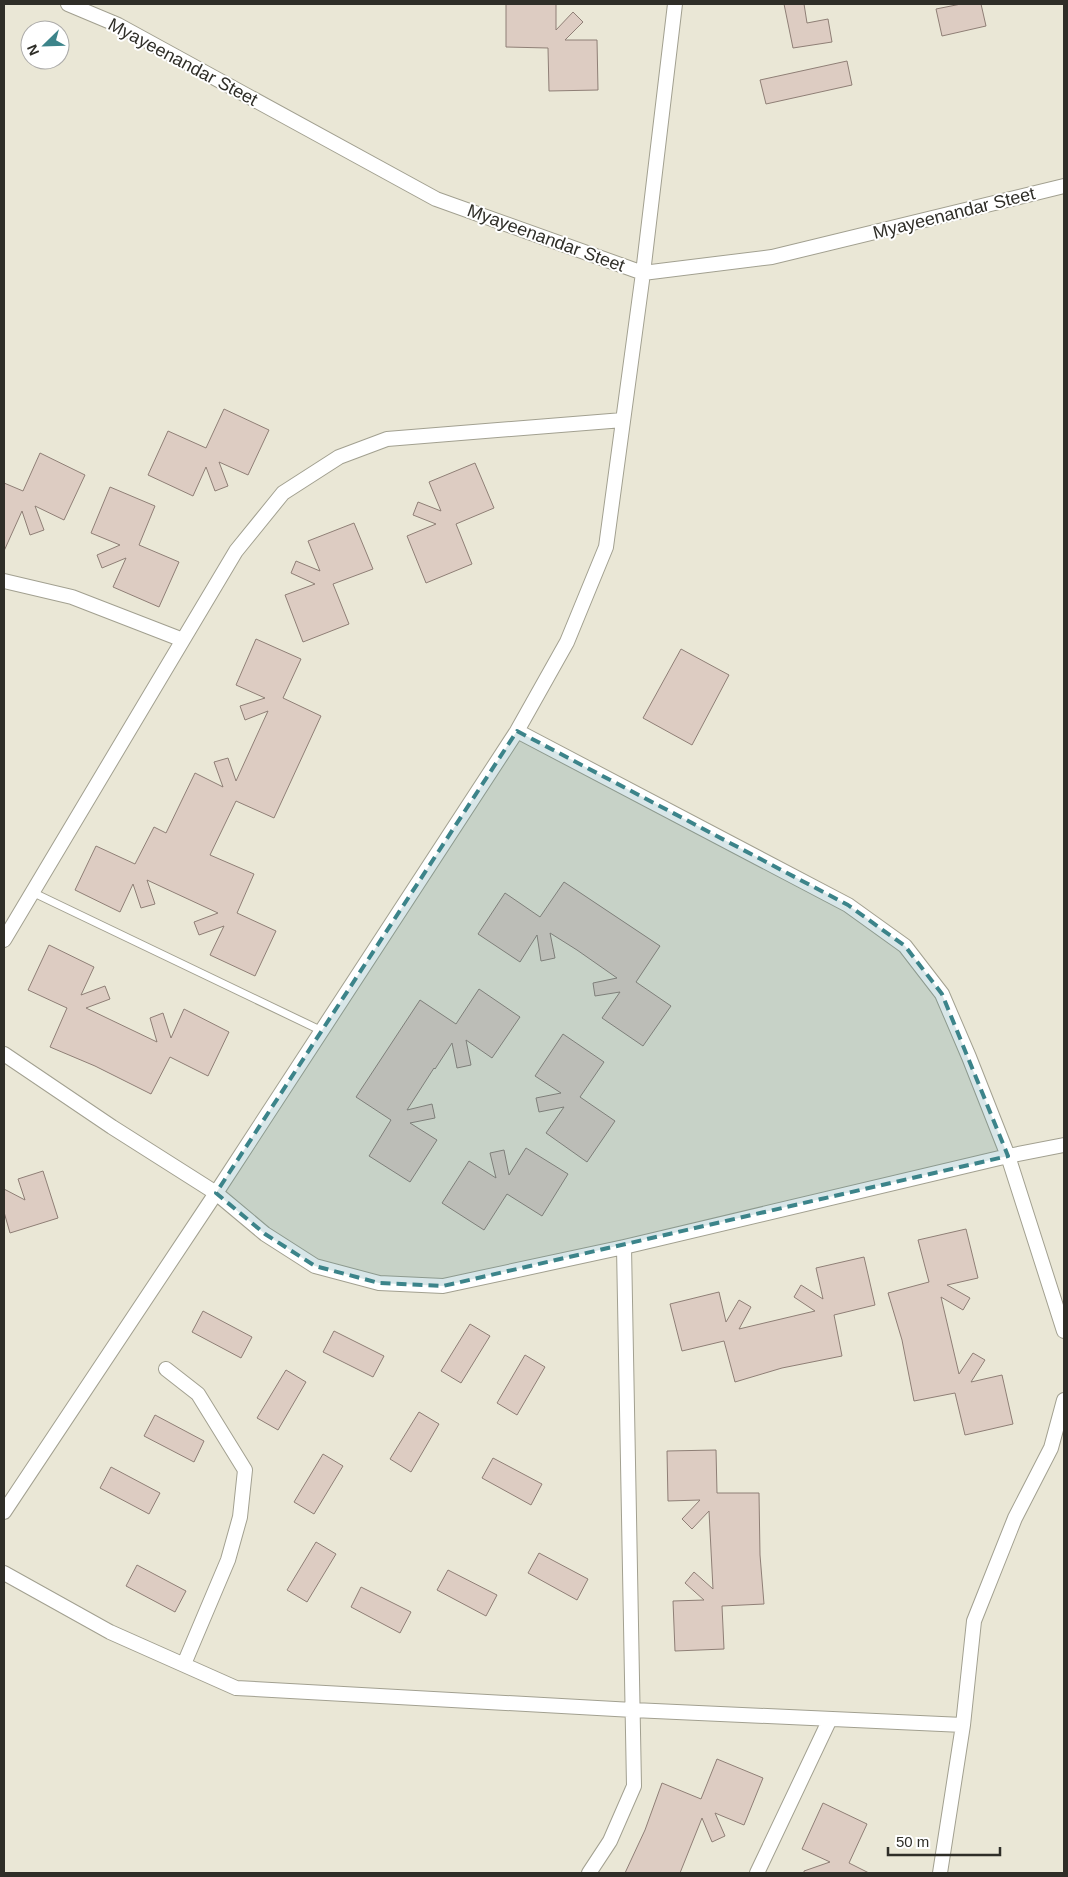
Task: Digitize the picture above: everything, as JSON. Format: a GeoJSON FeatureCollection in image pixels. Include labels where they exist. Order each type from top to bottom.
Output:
{"type":"FeatureCollection","features":[{"type":"Feature","properties":{"kind":"street","name":"Myayeenandar Steet"},"geometry":{"type":"LineString","coordinates":[[68,4],[118,25],[436,199],[643,273],[772,257],[1064,186]]}},
{"type":"Feature","properties":{"kind":"street"},"geometry":{"type":"LineString","coordinates":[[4,1512],[216,1193],[517,731],[567,642],[606,547],[643,273],[675,4]]}},
{"type":"Feature","properties":{"kind":"street"},"geometry":{"type":"LineString","coordinates":[[4,940],[236,551],[283,493],[339,456],[387,439],[623,420]]}},
{"type":"Feature","properties":{"kind":"street"},"geometry":{"type":"LineString","coordinates":[[4,581],[72,597],[183,640]]}},
{"type":"Feature","properties":{"kind":"street"},"geometry":{"type":"LineString","coordinates":[[517,731],[848,905],[905,946],[942,994],[1008,1156],[1064,1330]]}},
{"type":"Feature","properties":{"kind":"street"},"geometry":{"type":"LineString","coordinates":[[4,1054],[112,1127],[216,1193],[264,1234],[316,1266],[379,1283],[443,1286],[624,1247],[1008,1156],[1064,1145]]}},
{"type":"Feature","properties":{"kind":"street"},"geometry":{"type":"LineString","coordinates":[[588,1873],[610,1841],[634,1786],[624,1247]]}},
{"type":"Feature","properties":{"kind":"street"},"geometry":{"type":"LineString","coordinates":[[166,1369],[198,1394],[245,1470],[240,1516],[228,1560],[184,1664]]}},
{"type":"Feature","properties":{"kind":"street"},"geometry":{"type":"LineString","coordinates":[[940,1873],[963,1725],[974,1621],[1015,1518],[1052,1448],[1064,1400]]}},
{"type":"Feature","properties":{"kind":"street"},"geometry":{"type":"LineString","coordinates":[[4,1574],[110,1632],[236,1688],[633,1710],[963,1725]]}},
{"type":"Feature","properties":{"kind":"street"},"geometry":{"type":"LineString","coordinates":[[757,1873],[830,1719]]}},
{"type":"Feature","properties":{"kind":"lane"},"geometry":{"type":"LineString","coordinates":[[32,892],[322,1031]]}},
{"type":"Feature","properties":{"kind":"highlighted area"},"geometry":{"type":"Polygon","coordinates":[[[517,731],[848,905],[905,946],[942,994],[1008,1156],[443,1286],[379,1283],[315,1266],[265,1234],[216,1193],[517,731]]]}},
{"type":"Feature","properties":{"kind":"building"},"geometry":{"type":"Polygon","coordinates":[[[506,4],[556,4],[556,30],[573,12],[583,22],[565,40],[597,40],[598,90],[549,91],[548,48],[506,47],[506,4]]]}},
{"type":"Feature","properties":{"kind":"building"},"geometry":{"type":"Polygon","coordinates":[[[784,4],[804,4],[807,23],[828,19],[832,42],[793,48],[784,4]]]}},
{"type":"Feature","properties":{"kind":"building"},"geometry":{"type":"Polygon","coordinates":[[[961,4],[981,4],[986,26],[942,36],[936,9],[961,4]]]}},
{"type":"Feature","properties":{"kind":"building"},"geometry":{"type":"Polygon","coordinates":[[[847,61],[852,85],[766,104],[760,80],[847,61]]]}},
{"type":"Feature","properties":{"kind":"building"},"geometry":{"type":"Polygon","coordinates":[[[224,409],[269,430],[248,475],[219,462],[228,486],[215,491],[206,467],[193,496],[148,475],[168,431],[206,448],[224,409]]]}},
{"type":"Feature","properties":{"kind":"building"},"geometry":{"type":"Polygon","coordinates":[[[40,453],[85,475],[64,520],[35,506],[44,530],[30,535],[22,511],[4,551],[4,483],[23,491],[40,453]]]}},
{"type":"Feature","properties":{"kind":"building"},"geometry":{"type":"Polygon","coordinates":[[[475,463],[494,508],[456,524],[472,564],[426,583],[407,536],[436,524],[413,515],[418,502],[441,511],[429,482],[475,463]]]}},
{"type":"Feature","properties":{"kind":"building"},"geometry":{"type":"Polygon","coordinates":[[[110,487],[155,506],[139,545],[179,562],[159,607],[113,587],[126,558],[102,568],[97,555],[120,545],[91,533],[110,487]]]}},
{"type":"Feature","properties":{"kind":"building"},"geometry":{"type":"Polygon","coordinates":[[[354,523],[373,569],[333,584],[349,624],[303,642],[285,595],[315,584],[291,573],[296,561],[320,571],[308,541],[354,523]]]}},
{"type":"Feature","properties":{"kind":"building"},"geometry":{"type":"Polygon","coordinates":[[[256,639],[301,659],[283,698],[321,716],[274,818],[236,801],[210,855],[254,874],[237,913],[276,931],[255,976],[210,955],[224,926],[199,935],[194,922],[218,913],[147,880],[155,904],[141,908],[133,884],[120,912],[75,890],[96,846],[135,864],[154,827],[166,833],[195,773],[223,787],[214,762],[228,758],[236,781],[268,711],[245,720],[240,706],[265,698],[236,685],[256,639]]]}},
{"type":"Feature","properties":{"kind":"building"},"geometry":{"type":"Polygon","coordinates":[[[681,649],[729,675],[692,745],[643,718],[681,649]]]}},
{"type":"Feature","properties":{"kind":"building"},"geometry":{"type":"Polygon","coordinates":[[[564,882],[660,946],[636,982],[671,1006],[643,1046],[602,1018],[620,992],[595,996],[593,983],[617,978],[577,950],[550,933],[555,958],[541,961],[537,935],[520,962],[478,934],[505,893],[540,917],[564,882]]]}},
{"type":"Feature","properties":{"kind":"building"},"geometry":{"type":"Polygon","coordinates":[[[49,945],[94,967],[81,995],[105,986],[110,999],[86,1008],[157,1042],[150,1018],[163,1013],[171,1038],[184,1009],[229,1032],[208,1076],[170,1057],[151,1094],[95,1066],[50,1047],[67,1008],[28,990],[49,945]]]}},
{"type":"Feature","properties":{"kind":"building"},"geometry":{"type":"Polygon","coordinates":[[[479,989],[520,1017],[492,1058],[466,1040],[471,1065],[457,1068],[452,1043],[434,1068],[407,1110],[432,1104],[435,1118],[410,1123],[437,1140],[410,1182],[369,1156],[391,1120],[356,1097],[420,1000],[456,1024],[479,989]]]}},
{"type":"Feature","properties":{"kind":"building"},"geometry":{"type":"Polygon","coordinates":[[[563,1034],[604,1062],[580,1097],[615,1121],[587,1162],[546,1133],[564,1107],[539,1112],[536,1098],[561,1093],[535,1076],[563,1034]]]}},
{"type":"Feature","properties":{"kind":"building"},"geometry":{"type":"Polygon","coordinates":[[[526,1148],[568,1174],[542,1216],[507,1194],[484,1230],[442,1203],[469,1161],[496,1178],[490,1153],[504,1150],[509,1175],[526,1148]]]}},
{"type":"Feature","properties":{"kind":"building"},"geometry":{"type":"Polygon","coordinates":[[[43,1171],[58,1218],[10,1233],[4,1212],[4,1189],[25,1200],[18,1179],[43,1171]]]}},
{"type":"Feature","properties":{"kind":"building"},"geometry":{"type":"Polygon","coordinates":[[[966,1229],[978,1278],[947,1285],[970,1298],[963,1310],[941,1297],[959,1374],[973,1353],[985,1360],[971,1382],[1002,1375],[1013,1424],[965,1435],[955,1393],[914,1401],[902,1340],[888,1293],[929,1282],[918,1240],[966,1229]]]}},
{"type":"Feature","properties":{"kind":"building"},"geometry":{"type":"Polygon","coordinates":[[[864,1257],[875,1305],[834,1315],[842,1356],[782,1368],[735,1382],[724,1341],[682,1351],[670,1304],[719,1292],[726,1322],[739,1300],[751,1307],[739,1329],[815,1311],[794,1297],[801,1285],[823,1299],[816,1268],[864,1257]]]}},
{"type":"Feature","properties":{"kind":"building"},"geometry":{"type":"Polygon","coordinates":[[[203,1311],[252,1337],[241,1358],[192,1332],[203,1311]]]}},
{"type":"Feature","properties":{"kind":"building"},"geometry":{"type":"Polygon","coordinates":[[[470,1324],[490,1336],[461,1383],[441,1371],[470,1324]]]}},
{"type":"Feature","properties":{"kind":"building"},"geometry":{"type":"Polygon","coordinates":[[[334,1331],[384,1356],[373,1377],[323,1352],[334,1331]]]}},
{"type":"Feature","properties":{"kind":"building"},"geometry":{"type":"Polygon","coordinates":[[[525,1355],[545,1367],[517,1415],[497,1403],[525,1355]]]}},
{"type":"Feature","properties":{"kind":"building"},"geometry":{"type":"Polygon","coordinates":[[[286,1370],[306,1382],[278,1430],[257,1418],[286,1370]]]}},
{"type":"Feature","properties":{"kind":"building"},"geometry":{"type":"Polygon","coordinates":[[[419,1412],[439,1424],[411,1472],[390,1459],[419,1412]]]}},
{"type":"Feature","properties":{"kind":"building"},"geometry":{"type":"Polygon","coordinates":[[[155,1415],[204,1441],[194,1462],[144,1436],[155,1415]]]}},
{"type":"Feature","properties":{"kind":"building"},"geometry":{"type":"Polygon","coordinates":[[[716,1450],[717,1493],[759,1493],[760,1555],[764,1604],[722,1606],[724,1649],[675,1651],[673,1601],[704,1600],[685,1583],[694,1572],[713,1589],[709,1511],[692,1529],[682,1519],[700,1500],[668,1501],[667,1451],[716,1450]]]}},
{"type":"Feature","properties":{"kind":"building"},"geometry":{"type":"Polygon","coordinates":[[[323,1454],[343,1466],[314,1514],[294,1502],[323,1454]]]}},
{"type":"Feature","properties":{"kind":"building"},"geometry":{"type":"Polygon","coordinates":[[[493,1458],[542,1484],[531,1505],[482,1478],[493,1458]]]}},
{"type":"Feature","properties":{"kind":"building"},"geometry":{"type":"Polygon","coordinates":[[[111,1467],[160,1493],[149,1514],[100,1488],[111,1467]]]}},
{"type":"Feature","properties":{"kind":"building"},"geometry":{"type":"Polygon","coordinates":[[[316,1542],[336,1554],[307,1602],[287,1590],[316,1542]]]}},
{"type":"Feature","properties":{"kind":"building"},"geometry":{"type":"Polygon","coordinates":[[[539,1553],[588,1579],[577,1600],[528,1573],[539,1553]]]}},
{"type":"Feature","properties":{"kind":"building"},"geometry":{"type":"Polygon","coordinates":[[[137,1565],[186,1591],[175,1612],[126,1586],[137,1565]]]}},
{"type":"Feature","properties":{"kind":"building"},"geometry":{"type":"Polygon","coordinates":[[[448,1570],[497,1595],[486,1616],[437,1590],[448,1570]]]}},
{"type":"Feature","properties":{"kind":"building"},"geometry":{"type":"Polygon","coordinates":[[[361,1587],[411,1612],[400,1633],[351,1607],[361,1587]]]}},
{"type":"Feature","properties":{"kind":"building"},"geometry":{"type":"Polygon","coordinates":[[[717,1759],[763,1778],[744,1825],[715,1813],[725,1836],[712,1842],[702,1818],[680,1873],[625,1873],[645,1830],[662,1783],[701,1799],[717,1759]]]}},
{"type":"Feature","properties":{"kind":"building"},"geometry":{"type":"Polygon","coordinates":[[[823,1803],[867,1824],[849,1863],[869,1873],[804,1873],[804,1871],[830,1862],[802,1849],[823,1803]]]}}]}
